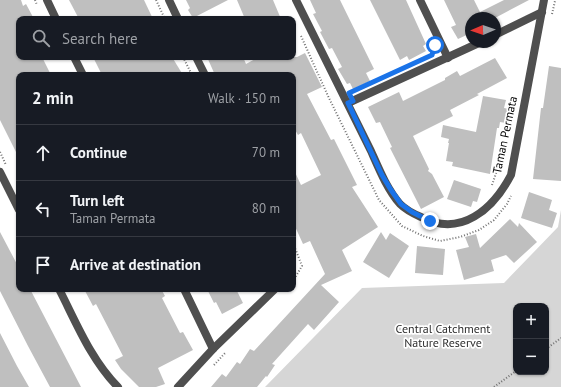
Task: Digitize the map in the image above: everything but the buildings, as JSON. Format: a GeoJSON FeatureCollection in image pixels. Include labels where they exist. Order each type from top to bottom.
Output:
{"type":"FeatureCollection","features":[{"type":"Feature","properties":{"kind":"street"},"geometry":{"type":"LineString","coordinates":[[47,0],[55,16]]}},
{"type":"Feature","properties":{"kind":"street"},"geometry":{"type":"LineString","coordinates":[[169,0],[177,16]]}},
{"type":"Feature","properties":{"kind":"street","name":"Taman Permata"},"geometry":{"type":"LineString","coordinates":[[296,0],[348,103],[382,175],[401,204],[424,219],[437,223],[450,224],[472,218],[479,214],[495,200],[511,175],[544,0]]}},
{"type":"Feature","properties":{"kind":"street"},"geometry":{"type":"LineString","coordinates":[[420,0],[448,58]]}},
{"type":"Feature","properties":{"kind":"street"},"geometry":{"type":"LineString","coordinates":[[501,32],[542,12]]}},
{"type":"Feature","properties":{"kind":"street"},"geometry":{"type":"LineString","coordinates":[[348,103],[469,48]]}},
{"type":"Feature","properties":{"kind":"street"},"geometry":{"type":"LineString","coordinates":[[76,60],[82,72]]}},
{"type":"Feature","properties":{"kind":"street"},"geometry":{"type":"LineString","coordinates":[[198,60],[204,72]]}},
{"type":"Feature","properties":{"kind":"street"},"geometry":{"type":"LineString","coordinates":[[0,172],[16,204]]}},
{"type":"Feature","properties":{"kind":"street"},"geometry":{"type":"LineString","coordinates":[[61,292],[89,348],[103,370],[118,387]]}},
{"type":"Feature","properties":{"kind":"street"},"geometry":{"type":"LineString","coordinates":[[185,292],[212,349]]}},
{"type":"Feature","properties":{"kind":"street"},"geometry":{"type":"LineString","coordinates":[[178,387],[212,349],[272,292]]}},
{"type":"Feature","properties":{"kind":"path"},"geometry":{"type":"LineString","coordinates":[[156,0],[164,16]]}},
{"type":"Feature","properties":{"kind":"path"},"geometry":{"type":"LineString","coordinates":[[551,20],[555,0]]}},
{"type":"Feature","properties":{"kind":"path"},"geometry":{"type":"LineString","coordinates":[[300,33],[328,96],[376,194],[391,215],[402,226],[423,236],[440,241],[460,237],[479,230],[494,220],[507,204],[513,190]]}},
{"type":"Feature","properties":{"kind":"path"},"geometry":{"type":"LineString","coordinates":[[184,60],[190,72]]}},
{"type":"Feature","properties":{"kind":"path"},"geometry":{"type":"LineString","coordinates":[[489,190],[493,184],[501,163],[507,140]]}},
{"type":"Feature","properties":{"kind":"path"},"geometry":{"type":"LineString","coordinates":[[296,250],[302,266],[296,276]]}},
{"type":"Feature","properties":{"kind":"path"},"geometry":{"type":"LineString","coordinates":[[549,347],[561,338]]}},
{"type":"Feature","properties":{"kind":"path"},"geometry":{"type":"LineString","coordinates":[[494,387],[513,373]]}},
{"type":"Feature","properties":{"kind":"green space","name":"Central Catchment Nature Reserve"},"geometry":{"type":"Polygon","coordinates":[[[561,210],[561,387],[265,387],[362,288],[504,283],[558,227],[561,210]]]}},
{"type":"Feature","properties":{"kind":"route"},"geometry":{"type":"LineString","coordinates":[[430,221],[412,212],[401,204],[391,190],[382,175],[348,103],[353,101],[349,93],[432,55],[435,45]]}}]}
